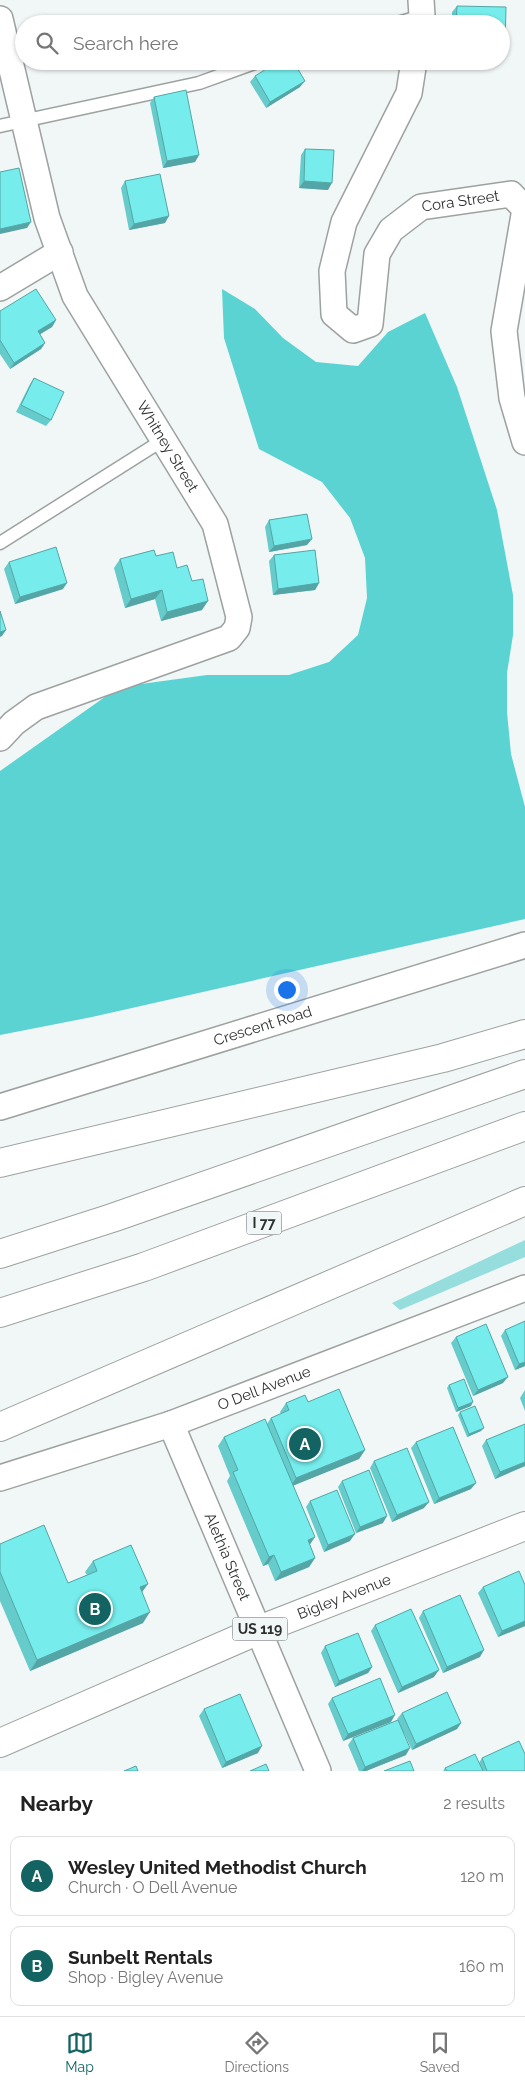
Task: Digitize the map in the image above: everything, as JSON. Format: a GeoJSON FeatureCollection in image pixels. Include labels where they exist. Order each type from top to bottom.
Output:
{"type":"FeatureCollection","features":[{"type":"Feature","properties":{"kind":"main road"},"geometry":{"type":"LineString","coordinates":[[0,1163],[443,1058],[525,1034]]}},
{"type":"Feature","properties":{"kind":"main road"},"geometry":{"type":"LineString","coordinates":[[0,1254],[112,1218],[525,1074]]}},
{"type":"Feature","properties":{"kind":"main road","name":"I 77"},"geometry":{"type":"LineString","coordinates":[[0,1313],[144,1267],[525,1126]]}},
{"type":"Feature","properties":{"kind":"main road"},"geometry":{"type":"LineString","coordinates":[[0,1427],[525,1201]]}},
{"type":"Feature","properties":{"kind":"main road","name":"Bigley Avenue"},"geometry":{"type":"LineString","coordinates":[[0,1743],[259,1630],[525,1526]]}},
{"type":"Feature","properties":{"kind":"street","name":"Whitney Street"},"geometry":{"type":"LineString","coordinates":[[0,19],[12,124],[75,296],[215,524],[239,617],[237,628],[229,638],[36,707],[14,723],[0,738]]}},
{"type":"Feature","properties":{"kind":"street","name":"Cora Street"},"geometry":{"type":"LineString","coordinates":[[413,70],[409,93],[344,222],[332,271],[334,314],[353,330],[370,324],[377,254],[391,230],[421,207],[511,194],[525,209],[504,331],[512,398],[525,442]]}},
{"type":"Feature","properties":{"kind":"street"},"geometry":{"type":"LineString","coordinates":[[0,288],[60,252]]}},
{"type":"Feature","properties":{"kind":"street","name":"Crescent Road"},"geometry":{"type":"LineString","coordinates":[[0,1107],[525,945]]}},
{"type":"Feature","properties":{"kind":"street","name":"O Dell Avenue"},"geometry":{"type":"LineString","coordinates":[[0,1478],[171,1424],[525,1288]]}},
{"type":"Feature","properties":{"kind":"street","name":"Alethia Street"},"geometry":{"type":"LineString","coordinates":[[171,1424],[318,1771]]}},
{"type":"Feature","properties":{"kind":"lane"},"geometry":{"type":"LineString","coordinates":[[12,124],[199,83],[235,70]]}},
{"type":"Feature","properties":{"kind":"lane"},"geometry":{"type":"LineString","coordinates":[[0,542],[163,440]]}},
{"type":"Feature","properties":{"kind":"shaded area"},"geometry":{"type":"Polygon","coordinates":[[[222,289],[255,309],[283,338],[316,362],[358,366],[388,332],[425,313],[457,387],[497,510],[513,595],[513,635],[507,673],[507,712],[511,754],[525,807],[525,919],[92,1017],[0,1035],[0,771],[119,687],[207,675],[289,675],[329,662],[358,635],[367,598],[365,558],[350,518],[322,482],[259,449],[224,338],[222,289]]]}},
{"type":"Feature","properties":{"kind":"shaded area"},"geometry":{"type":"Polygon","coordinates":[[[525,1240],[525,1257],[400,1310],[392,1303],[525,1240]]]}},
{"type":"Feature","properties":{"kind":"building"},"geometry":{"type":"Polygon","coordinates":[[[457,6],[506,7],[506,15],[456,15],[457,6]]]}},
{"type":"Feature","properties":{"kind":"building"},"geometry":{"type":"Polygon","coordinates":[[[265,70],[298,70],[305,81],[270,102],[255,76],[265,70]]]}},
{"type":"Feature","properties":{"kind":"building"},"geometry":{"type":"Polygon","coordinates":[[[186,90],[199,155],[167,161],[154,97],[186,90]]]}},
{"type":"Feature","properties":{"kind":"building"},"geometry":{"type":"Polygon","coordinates":[[[305,149],[334,150],[332,183],[304,181],[305,149]]]}},
{"type":"Feature","properties":{"kind":"building"},"geometry":{"type":"Polygon","coordinates":[[[19,168],[31,222],[0,229],[0,172],[19,168]]]}},
{"type":"Feature","properties":{"kind":"building"},"geometry":{"type":"Polygon","coordinates":[[[160,174],[169,216],[134,224],[125,181],[160,174]]]}},
{"type":"Feature","properties":{"kind":"building"},"geometry":{"type":"Polygon","coordinates":[[[36,289],[56,320],[38,331],[45,343],[14,363],[0,340],[0,311],[36,289]]]}},
{"type":"Feature","properties":{"kind":"building"},"geometry":{"type":"Polygon","coordinates":[[[34,378],[64,392],[51,420],[21,405],[34,378]]]}},
{"type":"Feature","properties":{"kind":"building"},"geometry":{"type":"Polygon","coordinates":[[[307,514],[312,539],[274,546],[269,520],[307,514]]]}},
{"type":"Feature","properties":{"kind":"building"},"geometry":{"type":"Polygon","coordinates":[[[56,547],[67,583],[20,597],[9,562],[56,547]]]}},
{"type":"Feature","properties":{"kind":"building"},"geometry":{"type":"Polygon","coordinates":[[[154,550],[156,556],[173,552],[177,568],[187,565],[192,581],[203,579],[208,601],[167,612],[162,590],[131,599],[120,559],[154,550]]]}},
{"type":"Feature","properties":{"kind":"building"},"geometry":{"type":"Polygon","coordinates":[[[315,550],[319,583],[278,589],[274,555],[315,550]]]}},
{"type":"Feature","properties":{"kind":"building"},"geometry":{"type":"Polygon","coordinates":[[[0,611],[6,630],[0,632],[0,611]]]}},
{"type":"Feature","properties":{"kind":"building"},"geometry":{"type":"Polygon","coordinates":[[[525,1321],[525,1362],[519,1364],[505,1330],[525,1321]]]}},
{"type":"Feature","properties":{"kind":"building"},"geometry":{"type":"Polygon","coordinates":[[[486,1324],[508,1377],[478,1390],[456,1337],[486,1324]]]}},
{"type":"Feature","properties":{"kind":"building"},"geometry":{"type":"Polygon","coordinates":[[[464,1379],[473,1402],[458,1408],[449,1385],[464,1379]]]}},
{"type":"Feature","properties":{"kind":"building"},"geometry":{"type":"Polygon","coordinates":[[[339,1389],[365,1450],[296,1478],[271,1418],[289,1410],[286,1403],[305,1395],[308,1402],[339,1389]]]}},
{"type":"Feature","properties":{"kind":"building"},"geometry":{"type":"Polygon","coordinates":[[[475,1406],[484,1428],[469,1434],[460,1412],[475,1406]]]}},
{"type":"Feature","properties":{"kind":"building"},"geometry":{"type":"Polygon","coordinates":[[[265,1419],[315,1537],[308,1540],[315,1558],[281,1572],[274,1555],[269,1557],[233,1472],[238,1470],[224,1437],[265,1419]]]}},
{"type":"Feature","properties":{"kind":"building"},"geometry":{"type":"Polygon","coordinates":[[[525,1424],[525,1462],[500,1472],[486,1440],[525,1424]]]}},
{"type":"Feature","properties":{"kind":"building"},"geometry":{"type":"Polygon","coordinates":[[[453,1427],[476,1483],[439,1498],[416,1442],[453,1427]]]}},
{"type":"Feature","properties":{"kind":"building"},"geometry":{"type":"Polygon","coordinates":[[[407,1448],[429,1502],[397,1515],[374,1461],[407,1448]]]}},
{"type":"Feature","properties":{"kind":"building"},"geometry":{"type":"Polygon","coordinates":[[[369,1470],[387,1516],[360,1527],[342,1481],[369,1470]]]}},
{"type":"Feature","properties":{"kind":"building"},"geometry":{"type":"Polygon","coordinates":[[[337,1490],[355,1534],[328,1545],[310,1501],[337,1490]]]}},
{"type":"Feature","properties":{"kind":"building"},"geometry":{"type":"Polygon","coordinates":[[[44,1525],[68,1583],[97,1571],[93,1561],[131,1545],[148,1584],[140,1587],[150,1612],[37,1660],[0,1572],[0,1544],[44,1525]]]}},
{"type":"Feature","properties":{"kind":"building"},"geometry":{"type":"Polygon","coordinates":[[[519,1571],[525,1585],[525,1621],[502,1631],[483,1587],[519,1571]]]}},
{"type":"Feature","properties":{"kind":"building"},"geometry":{"type":"Polygon","coordinates":[[[460,1595],[484,1650],[447,1667],[423,1611],[460,1595]]]}},
{"type":"Feature","properties":{"kind":"building"},"geometry":{"type":"Polygon","coordinates":[[[411,1609],[439,1670],[402,1687],[375,1625],[411,1609]]]}},
{"type":"Feature","properties":{"kind":"building"},"geometry":{"type":"Polygon","coordinates":[[[358,1633],[372,1667],[339,1681],[325,1646],[358,1633]]]}},
{"type":"Feature","properties":{"kind":"building"},"geometry":{"type":"Polygon","coordinates":[[[380,1678],[395,1715],[348,1734],[332,1698],[380,1678]]]}},
{"type":"Feature","properties":{"kind":"building"},"geometry":{"type":"Polygon","coordinates":[[[447,1692],[461,1723],[416,1744],[402,1713],[447,1692]]]}},
{"type":"Feature","properties":{"kind":"building"},"geometry":{"type":"Polygon","coordinates":[[[240,1694],[262,1746],[226,1762],[204,1709],[240,1694]]]}},
{"type":"Feature","properties":{"kind":"building"},"geometry":{"type":"Polygon","coordinates":[[[398,1720],[410,1748],[365,1767],[353,1738],[398,1720]]]}},
{"type":"Feature","properties":{"kind":"building"},"geometry":{"type":"Polygon","coordinates":[[[519,1741],[525,1754],[525,1771],[487,1771],[482,1758],[519,1741]]]}},
{"type":"Feature","properties":{"kind":"building"},"geometry":{"type":"Polygon","coordinates":[[[475,1754],[483,1771],[447,1771],[445,1768],[475,1754]]]}},
{"type":"Feature","properties":{"kind":"building"},"geometry":{"type":"Polygon","coordinates":[[[410,1761],[414,1771],[384,1771],[410,1761]]]}},
{"type":"Feature","properties":{"kind":"building"},"geometry":{"type":"Polygon","coordinates":[[[266,1764],[269,1771],[250,1771],[266,1764]]]}},
{"type":"Feature","properties":{"kind":"building"},"geometry":{"type":"Polygon","coordinates":[[[136,1766],[138,1771],[124,1771],[136,1766]]]}},
{"type":"Feature","properties":{"kind":"place","name":"Wesley United Methodist Church"},"geometry":{"type":"Point","coordinates":[305,1444]}},
{"type":"Feature","properties":{"kind":"place","name":"Sunbelt Rentals"},"geometry":{"type":"Point","coordinates":[95,1609]}}]}
